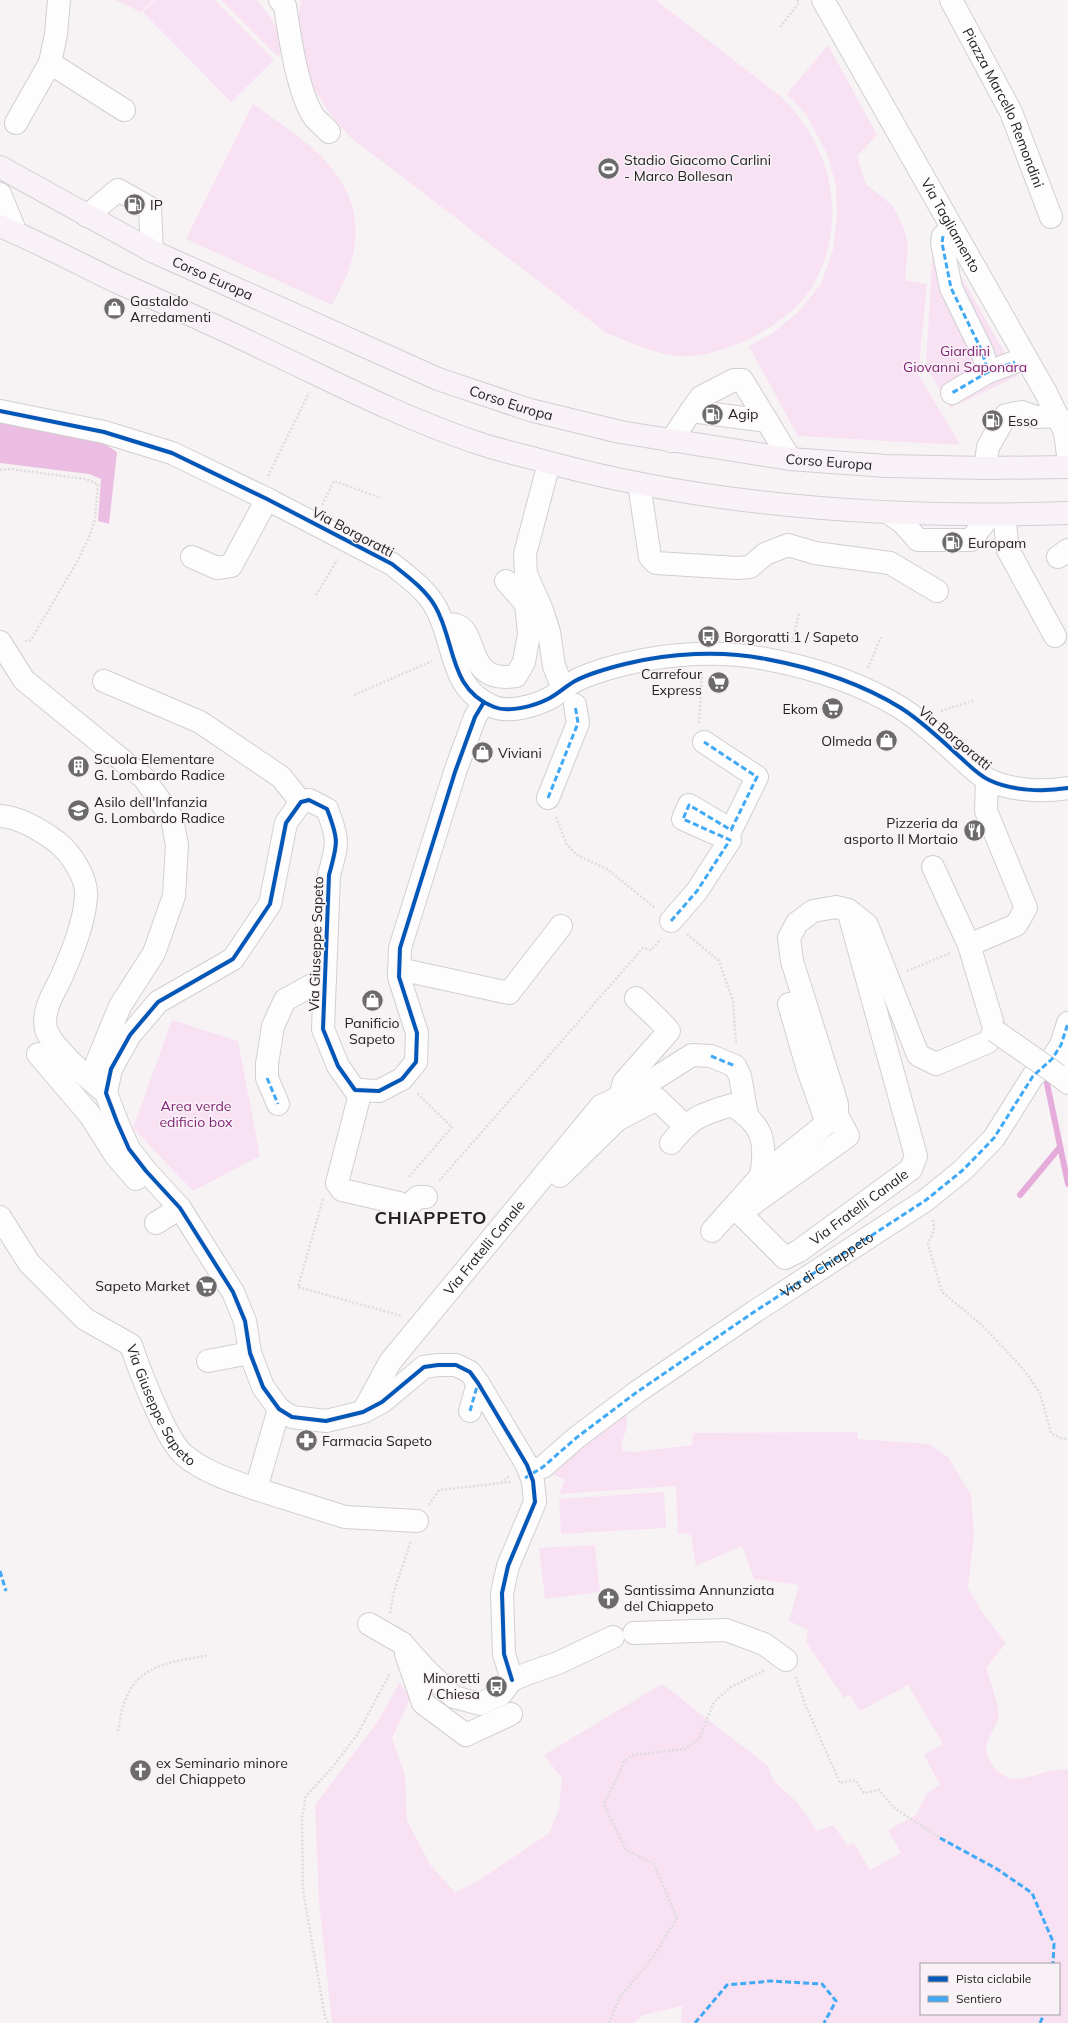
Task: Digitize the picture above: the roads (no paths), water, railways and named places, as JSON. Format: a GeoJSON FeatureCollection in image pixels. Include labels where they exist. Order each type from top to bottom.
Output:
{"type":"FeatureCollection","features":[{"type":"Feature","properties":{"kind":"main road","name":"Corso Europa"},"geometry":{"type":"LineString","coordinates":[[0,167],[87,216],[152,250],[438,378],[530,410],[613,430],[671,441],[790,459],[886,466],[985,468],[1068,467]]}},
{"type":"Feature","properties":{"kind":"main road"},"geometry":{"type":"LineString","coordinates":[[8,230],[266,350],[340,387],[473,442],[549,463],[639,484],[716,497],[889,513],[997,515],[1068,513]]}},
{"type":"Feature","properties":{"kind":"street"},"geometry":{"type":"LineString","coordinates":[[16,123],[50,63],[56,34],[59,0]]}},
{"type":"Feature","properties":{"kind":"street"},"geometry":{"type":"LineString","coordinates":[[280,0],[285,6],[294,58],[305,96],[314,117],[330,132]]}},
{"type":"Feature","properties":{"kind":"street","name":"Via Tagliamento"},"geometry":{"type":"LineString","coordinates":[[823,0],[1058,416],[1065,432],[1068,455]]}},
{"type":"Feature","properties":{"kind":"street","name":"Piazza Marcello Remondini"},"geometry":{"type":"LineString","coordinates":[[951,0],[1011,112],[1051,217]]}},
{"type":"Feature","properties":{"kind":"street"},"geometry":{"type":"LineString","coordinates":[[50,63],[124,110]]}},
{"type":"Feature","properties":{"kind":"street"},"geometry":{"type":"LineString","coordinates":[[0,187],[35,187]]}},
{"type":"Feature","properties":{"kind":"street"},"geometry":{"type":"LineString","coordinates":[[87,216],[118,190],[150,208],[152,250]]}},
{"type":"Feature","properties":{"kind":"street"},"geometry":{"type":"LineString","coordinates":[[0,194],[8,230]]}},
{"type":"Feature","properties":{"kind":"street"},"geometry":{"type":"LineString","coordinates":[[943,236],[942,243],[951,288],[982,351],[988,372]]}},
{"type":"Feature","properties":{"kind":"street"},"geometry":{"type":"LineString","coordinates":[[952,393],[988,372],[1015,362]]}},
{"type":"Feature","properties":{"kind":"street"},"geometry":{"type":"LineString","coordinates":[[671,441],[701,398],[734,380],[742,380],[790,459]]}},
{"type":"Feature","properties":{"kind":"street","name":"Via Borgoratti"},"geometry":{"type":"LineString","coordinates":[[0,411],[104,432],[165,451],[267,488],[392,564],[406,575],[426,595],[434,606],[444,625],[451,653],[464,685],[484,702],[496,708],[511,709],[527,706],[548,699],[569,697],[592,674],[626,664],[670,656],[725,655],[757,657],[822,672],[866,689],[899,707],[923,723],[987,780],[1006,786],[1028,789],[1068,788]]}},
{"type":"Feature","properties":{"kind":"street"},"geometry":{"type":"LineString","coordinates":[[691,411],[767,421]]}},
{"type":"Feature","properties":{"kind":"street"},"geometry":{"type":"LineString","coordinates":[[985,468],[988,447],[1006,415],[1022,412],[1036,417],[1058,416]]}},
{"type":"Feature","properties":{"kind":"street"},"geometry":{"type":"LineString","coordinates":[[444,625],[457,625],[463,629],[478,662],[487,673],[501,678],[516,676],[524,662],[529,634],[526,604],[516,577],[526,554],[549,463]]}},
{"type":"Feature","properties":{"kind":"street"},"geometry":{"type":"LineString","coordinates":[[639,484],[650,557],[656,563],[737,568],[750,567],[765,554],[788,545],[815,554],[890,563],[938,592]]}},
{"type":"Feature","properties":{"kind":"street"},"geometry":{"type":"LineString","coordinates":[[192,557],[217,568],[231,566],[267,488]]}},
{"type":"Feature","properties":{"kind":"street"},"geometry":{"type":"LineString","coordinates":[[997,515],[1008,550],[1027,584],[1049,637]]}},
{"type":"Feature","properties":{"kind":"street"},"geometry":{"type":"LineString","coordinates":[[516,577],[542,610],[548,632],[554,666],[569,697],[578,723],[548,798]]}},
{"type":"Feature","properties":{"kind":"street"},"geometry":{"type":"LineString","coordinates":[[9,642],[24,680],[144,778],[172,818],[177,845],[174,896],[154,953],[120,1006],[96,1062],[106,1093],[129,1149],[146,1171],[160,1184],[180,1208],[233,1292],[245,1321],[250,1353],[263,1388],[279,1409],[292,1417],[326,1421],[363,1412],[382,1402],[424,1367],[456,1365],[470,1372],[478,1383],[527,1465],[533,1481],[534,1502],[508,1566],[502,1593],[504,1654],[512,1680]]}},
{"type":"Feature","properties":{"kind":"street"},"geometry":{"type":"LineString","coordinates":[[104,681],[200,722],[281,777],[301,802],[286,823],[270,904],[233,959],[158,1002],[130,1035],[111,1069],[106,1093]]}},
{"type":"Feature","properties":{"kind":"street"},"geometry":{"type":"LineString","coordinates":[[426,1197],[418,1197],[407,1207],[399,1203],[342,1190],[337,1184],[361,1090],[379,1091],[402,1079],[416,1062],[417,1034],[399,977],[400,948],[422,872],[455,772],[475,717],[484,702]]}},
{"type":"Feature","properties":{"kind":"street"},"geometry":{"type":"LineString","coordinates":[[668,928],[696,891],[730,840],[683,818],[689,805],[731,830],[757,777],[704,742]]}},
{"type":"Feature","properties":{"kind":"street"},"geometry":{"type":"LineString","coordinates":[[969,944],[1016,925],[1026,908],[986,811],[987,780]]}},
{"type":"Feature","properties":{"kind":"street","name":"Via Giuseppe Sapeto"},"geometry":{"type":"LineString","coordinates":[[301,802],[309,800],[327,809],[337,835],[336,851],[329,875],[323,1029],[338,1066],[355,1090],[361,1090]]}},
{"type":"Feature","properties":{"kind":"street"},"geometry":{"type":"LineString","coordinates":[[0,816],[41,830],[61,846],[79,869],[87,895],[80,927],[64,970],[46,1009],[46,1030],[81,1074],[106,1093]]}},
{"type":"Feature","properties":{"kind":"street"},"geometry":{"type":"LineString","coordinates":[[933,867],[969,944],[995,1031],[1061,1070]]}},
{"type":"Feature","properties":{"kind":"street","name":"Via Fratelli Canale"},"geometry":{"type":"LineString","coordinates":[[789,1004],[808,1070],[832,1119],[848,1136],[740,1213],[784,1258],[799,1250],[911,1169],[916,1156],[853,934],[848,910],[836,907],[813,911],[797,923],[789,938],[792,961],[837,1104],[832,1119]]}},
{"type":"Feature","properties":{"kind":"street"},"geometry":{"type":"LineString","coordinates":[[848,910],[867,925],[918,1055],[936,1064],[988,1042],[995,1031]]}},
{"type":"Feature","properties":{"kind":"street"},"geometry":{"type":"LineString","coordinates":[[399,969],[509,993],[561,926]]}},
{"type":"Feature","properties":{"kind":"street","name":"Via Giuseppe Sapeto"},"geometry":{"type":"LineString","coordinates":[[278,1104],[267,1078],[267,1064],[273,1026],[285,1000],[325,978]]}},
{"type":"Feature","properties":{"kind":"street"},"geometry":{"type":"LineString","coordinates":[[620,1096],[624,1082],[669,1031],[636,998]]}},
{"type":"Feature","properties":{"kind":"street","name":"Via di Chiappeto"},"geometry":{"type":"LineString","coordinates":[[543,1467],[594,1424],[678,1363],[926,1200],[963,1170],[994,1138],[1033,1076],[1061,1070],[1061,1045],[1068,1023]]}},
{"type":"Feature","properties":{"kind":"street"},"geometry":{"type":"LineString","coordinates":[[38,1054],[90,1115],[116,1156],[139,1182],[160,1184]]}},
{"type":"Feature","properties":{"kind":"street","name":"Via Fratelli Canale"},"geometry":{"type":"LineString","coordinates":[[363,1412],[390,1362],[601,1106],[643,1086],[692,1055],[711,1056],[735,1066],[740,1076],[747,1115]]}},
{"type":"Feature","properties":{"kind":"street"},"geometry":{"type":"LineString","coordinates":[[560,1176],[617,1120],[657,1099],[685,1126]]}},
{"type":"Feature","properties":{"kind":"street","name":"Via Fratelli Canale"},"geometry":{"type":"LineString","coordinates":[[671,1143],[685,1126],[701,1114],[732,1106],[747,1115],[763,1136],[765,1155],[761,1176]]}},
{"type":"Feature","properties":{"kind":"street"},"geometry":{"type":"LineString","coordinates":[[712,1232],[761,1176],[832,1119]]}},
{"type":"Feature","properties":{"kind":"street"},"geometry":{"type":"LineString","coordinates":[[156,1223],[180,1208]]}},
{"type":"Feature","properties":{"kind":"street","name":"Via Giuseppe Sapeto"},"geometry":{"type":"LineString","coordinates":[[0,1217],[29,1263],[85,1319],[131,1345],[142,1378],[170,1435],[183,1455],[212,1473],[256,1489],[345,1517],[418,1521]]}},
{"type":"Feature","properties":{"kind":"street"},"geometry":{"type":"LineString","coordinates":[[208,1361],[250,1353]]}},
{"type":"Feature","properties":{"kind":"street"},"geometry":{"type":"LineString","coordinates":[[470,1411],[478,1383]]}},
{"type":"Feature","properties":{"kind":"street"},"geometry":{"type":"LineString","coordinates":[[256,1489],[279,1409]]}},
{"type":"Feature","properties":{"kind":"street"},"geometry":{"type":"LineString","coordinates":[[369,1624],[402,1643],[426,1670],[454,1697],[480,1704],[501,1694],[512,1680],[558,1663],[613,1637]]}},
{"type":"Feature","properties":{"kind":"street"},"geometry":{"type":"LineString","coordinates":[[634,1633],[726,1630],[764,1644],[786,1660]]}},
{"type":"Feature","properties":{"kind":"street"},"geometry":{"type":"LineString","coordinates":[[402,1643],[423,1703],[466,1735],[511,1714]]}},
{"type":"Feature","properties":{"kind":"waterway"},"geometry":{"type":"LineString","coordinates":[[1045,1074],[1068,1184]]}},
{"type":"Feature","properties":{"kind":"waterway"},"geometry":{"type":"LineString","coordinates":[[1020,1195],[1060,1147]]}},
{"type":"Feature","properties":{"kind":"place","name":"Stadio Giacomo Carlini - Marco Bollesan"},"geometry":{"type":"Point","coordinates":[608,168]}},
{"type":"Feature","properties":{"kind":"place","name":"IP"},"geometry":{"type":"Point","coordinates":[135,205]}},
{"type":"Feature","properties":{"kind":"place","name":"Gastaldo Arredamenti"},"geometry":{"type":"Point","coordinates":[114,309]}},
{"type":"Feature","properties":{"kind":"place","name":"Agip"},"geometry":{"type":"Point","coordinates":[712,414]}},
{"type":"Feature","properties":{"kind":"place","name":"Esso"},"geometry":{"type":"Point","coordinates":[992,421]}},
{"type":"Feature","properties":{"kind":"place","name":"Europam"},"geometry":{"type":"Point","coordinates":[952,543]}},
{"type":"Feature","properties":{"kind":"place","name":"Borgoratti 1 / Sapeto"},"geometry":{"type":"Point","coordinates":[709,637]}},
{"type":"Feature","properties":{"kind":"place","name":"Carrefour Express"},"geometry":{"type":"Point","coordinates":[718,682]}},
{"type":"Feature","properties":{"kind":"place","name":"Ekom"},"geometry":{"type":"Point","coordinates":[833,709]}},
{"type":"Feature","properties":{"kind":"place","name":"Olmeda"},"geometry":{"type":"Point","coordinates":[887,741]}},
{"type":"Feature","properties":{"kind":"place","name":"Viviani"},"geometry":{"type":"Point","coordinates":[483,753]}},
{"type":"Feature","properties":{"kind":"place","name":"Scuola Elementare G. Lombardo Radice"},"geometry":{"type":"Point","coordinates":[78,767]}},
{"type":"Feature","properties":{"kind":"place","name":"Asilo dell'Infanzia G. Lombardo Radice"},"geometry":{"type":"Point","coordinates":[79,810]}},
{"type":"Feature","properties":{"kind":"place","name":"Pizzeria da asporto Il Mortaio"},"geometry":{"type":"Point","coordinates":[974,831]}},
{"type":"Feature","properties":{"kind":"place","name":"Panificio Sapeto"},"geometry":{"type":"Point","coordinates":[372,1001]}},
{"type":"Feature","properties":{"kind":"place","name":"Sapeto Market"},"geometry":{"type":"Point","coordinates":[206,1286]}},
{"type":"Feature","properties":{"kind":"place","name":"Farmacia Sapeto"},"geometry":{"type":"Point","coordinates":[307,1441]}},
{"type":"Feature","properties":{"kind":"place","name":"Santissima Annunziata del Chiappeto"},"geometry":{"type":"Point","coordinates":[609,1598]}},
{"type":"Feature","properties":{"kind":"place","name":"Minoretti / Chiesa"},"geometry":{"type":"Point","coordinates":[496,1686]}},
{"type":"Feature","properties":{"kind":"place","name":"ex Seminario minore del Chiappeto"},"geometry":{"type":"Point","coordinates":[140,1771]}},
{"type":"Feature","properties":{"kind":"district","name":"CHIAPPETO"},"geometry":{"type":"Point","coordinates":[431,1217]}},
{"type":"Feature","properties":{"kind":"park label","name":"Giardini Giovanni Saponara"},"geometry":{"type":"Point","coordinates":[965,360]}},
{"type":"Feature","properties":{"kind":"park label","name":"Area verde edificio box"},"geometry":{"type":"Point","coordinates":[196,1114]}}]}
